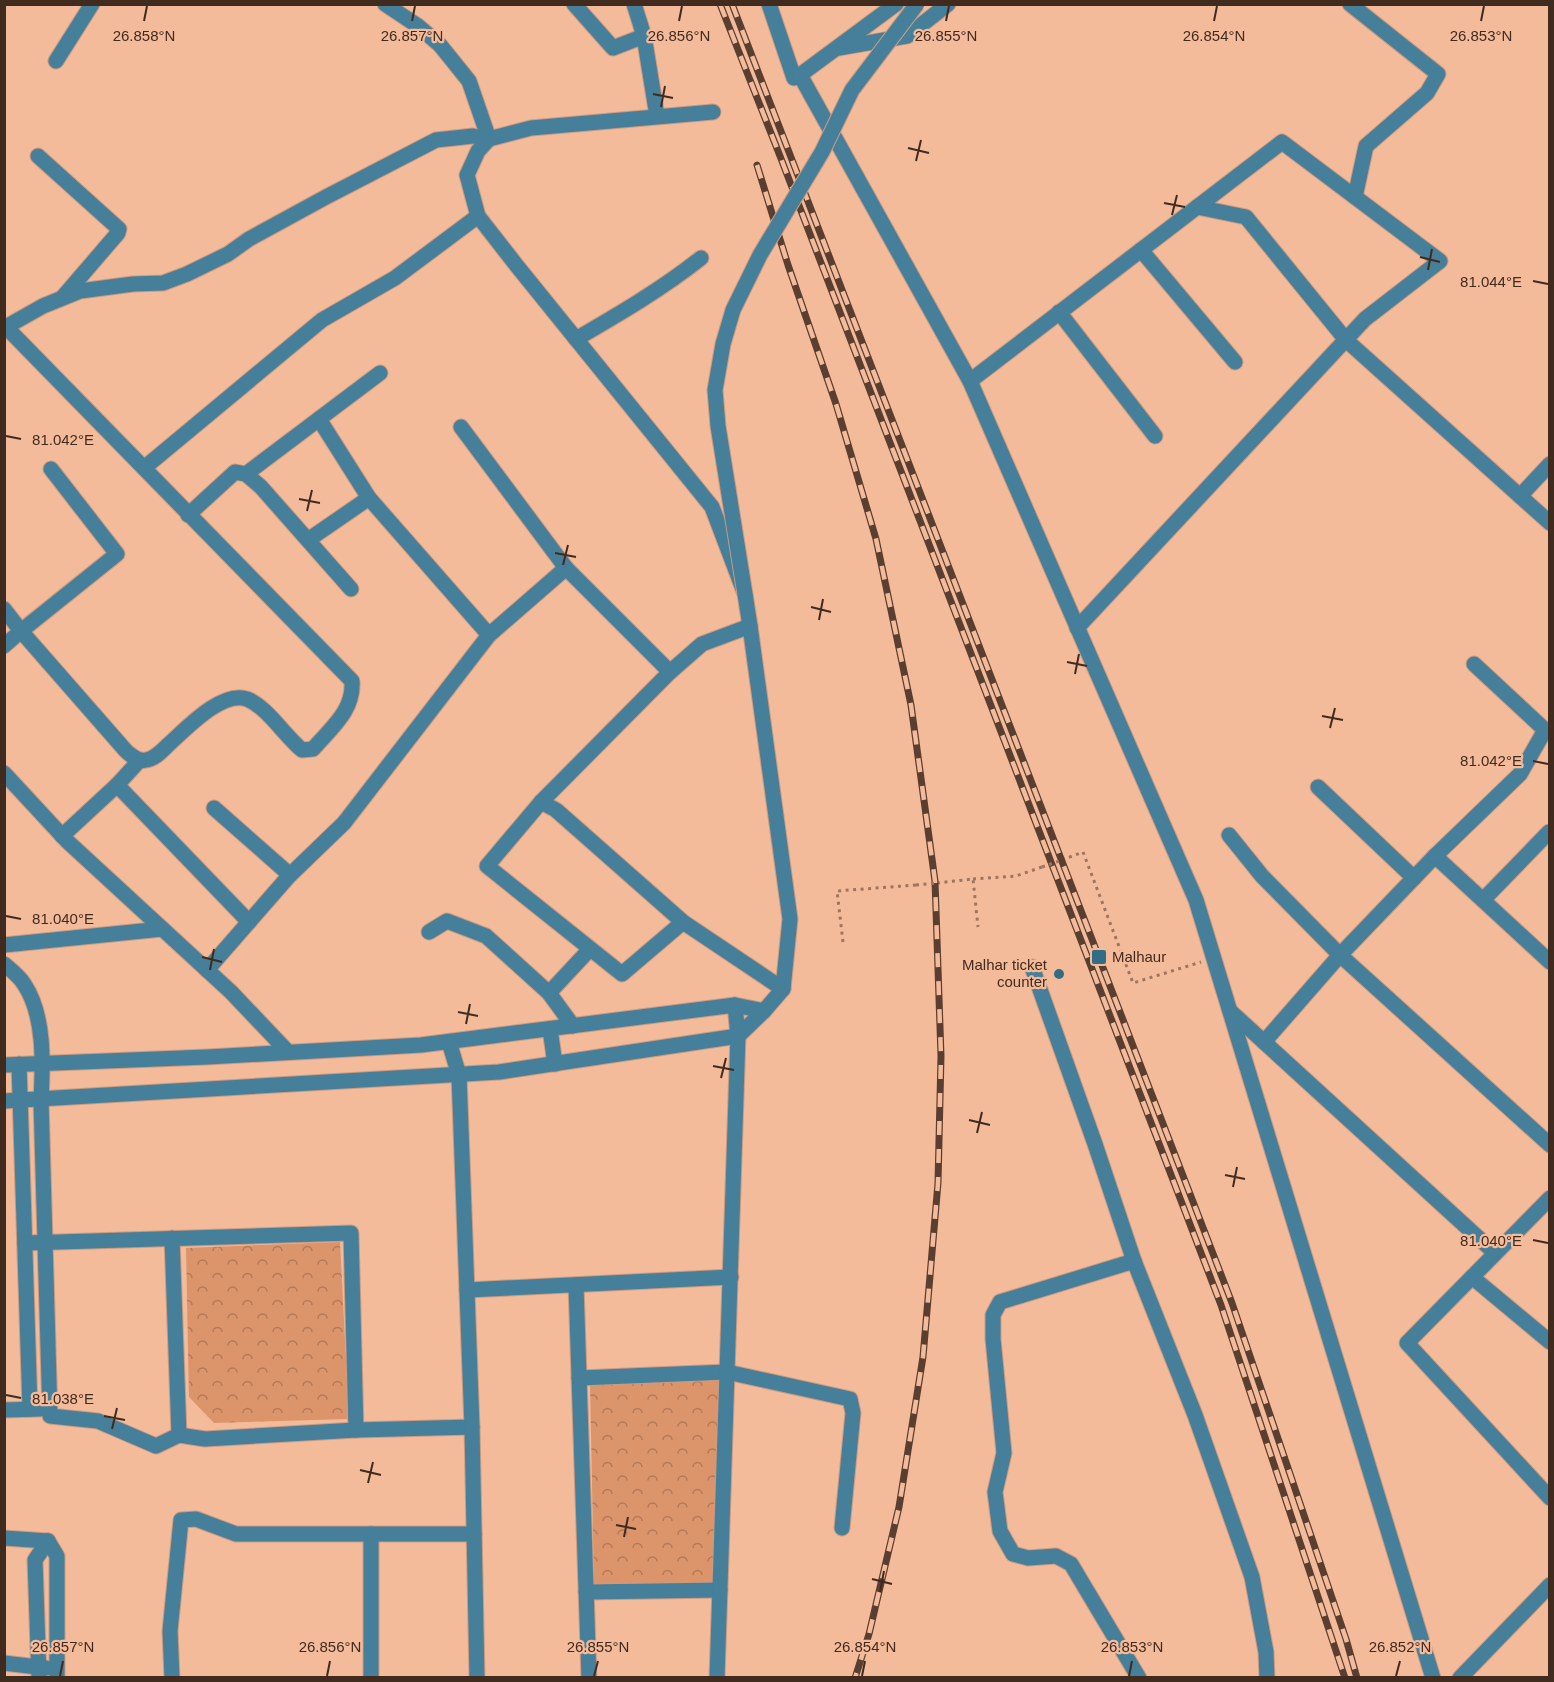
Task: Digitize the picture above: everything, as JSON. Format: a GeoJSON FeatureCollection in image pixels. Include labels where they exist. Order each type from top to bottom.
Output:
{"type":"FeatureCollection","features":[{"type":"Feature","properties":{"kind":"street"},"geometry":{"type":"LineString","coordinates":[[56,61],[92,4]]}},
{"type":"Feature","properties":{"kind":"street"},"geometry":{"type":"LineString","coordinates":[[385,4],[418,26],[440,45],[469,81],[489,139]]}},
{"type":"Feature","properties":{"kind":"street"},"geometry":{"type":"LineString","coordinates":[[574,4],[613,48],[644,36]]}},
{"type":"Feature","properties":{"kind":"street"},"geometry":{"type":"LineString","coordinates":[[634,4],[644,36],[657,116]]}},
{"type":"Feature","properties":{"kind":"street"},"geometry":{"type":"LineString","coordinates":[[769,4],[797,76],[969,381],[1196,900],[1433,1677]]}},
{"type":"Feature","properties":{"kind":"street"},"geometry":{"type":"LineString","coordinates":[[797,76],[896,4]]}},
{"type":"Feature","properties":{"kind":"street"},"geometry":{"type":"LineString","coordinates":[[4,1101],[459,1075],[555,1064],[738,1036],[783,989],[790,919],[750,626],[718,426],[715,390],[723,344],[733,310],[760,255],[822,152],[852,90],[917,4]]}},
{"type":"Feature","properties":{"kind":"street"},"geometry":{"type":"LineString","coordinates":[[836,49],[908,36],[948,4]]}},
{"type":"Feature","properties":{"kind":"street"},"geometry":{"type":"LineString","coordinates":[[1350,4],[1438,74],[1427,93],[1366,146],[1355,197]]}},
{"type":"Feature","properties":{"kind":"street"},"geometry":{"type":"LineString","coordinates":[[4,609],[126,751],[139,760],[147,760],[158,754],[210,708],[233,698],[247,699],[264,712],[302,750],[313,749],[347,710],[353,693],[352,681],[5,328],[43,306],[80,291],[133,284],[163,283],[228,254],[249,239],[326,196],[436,140],[473,136],[489,139],[531,128],[713,112]]}},
{"type":"Feature","properties":{"kind":"street"},"geometry":{"type":"LineString","coordinates":[[489,139],[478,151],[467,175],[478,216],[712,507],[745,594]]}},
{"type":"Feature","properties":{"kind":"street"},"geometry":{"type":"LineString","coordinates":[[969,381],[1282,142],[1440,261],[1365,319],[1077,628]]}},
{"type":"Feature","properties":{"kind":"street"},"geometry":{"type":"LineString","coordinates":[[38,156],[119,229],[62,298]]}},
{"type":"Feature","properties":{"kind":"street"},"geometry":{"type":"LineString","coordinates":[[1197,207],[1246,217],[1346,340],[1550,523]]}},
{"type":"Feature","properties":{"kind":"street"},"geometry":{"type":"LineString","coordinates":[[144,468],[322,320],[395,278],[478,216]]}},
{"type":"Feature","properties":{"kind":"street"},"geometry":{"type":"LineString","coordinates":[[1141,250],[1235,362]]}},
{"type":"Feature","properties":{"kind":"street"},"geometry":{"type":"LineString","coordinates":[[576,339],[670,282],[701,258]]}},
{"type":"Feature","properties":{"kind":"street"},"geometry":{"type":"LineString","coordinates":[[1059,312],[1155,435]]}},
{"type":"Feature","properties":{"kind":"street"},"geometry":{"type":"LineString","coordinates":[[246,474],[380,373]]}},
{"type":"Feature","properties":{"kind":"street"},"geometry":{"type":"LineString","coordinates":[[319,418],[369,498],[489,635]]}},
{"type":"Feature","properties":{"kind":"street"},"geometry":{"type":"LineString","coordinates":[[460,427],[566,568],[670,672]]}},
{"type":"Feature","properties":{"kind":"street"},"geometry":{"type":"LineString","coordinates":[[1520,496],[1550,464]]}},
{"type":"Feature","properties":{"kind":"street"},"geometry":{"type":"LineString","coordinates":[[4,646],[117,554],[51,469]]}},
{"type":"Feature","properties":{"kind":"street"},"geometry":{"type":"LineString","coordinates":[[188,515],[236,472],[246,474],[261,487],[351,589]]}},
{"type":"Feature","properties":{"kind":"street"},"geometry":{"type":"LineString","coordinates":[[308,540],[369,498]]}},
{"type":"Feature","properties":{"kind":"street"},"geometry":{"type":"LineString","coordinates":[[207,970],[290,875],[344,822],[489,635],[566,568]]}},
{"type":"Feature","properties":{"kind":"street"},"geometry":{"type":"LineString","coordinates":[[683,922],[622,974],[488,866],[541,802],[670,672],[702,644],[750,626]]}},
{"type":"Feature","properties":{"kind":"street"},"geometry":{"type":"LineString","coordinates":[[1264,1042],[1340,955],[1435,856],[1520,774],[1545,730],[1474,664]]}},
{"type":"Feature","properties":{"kind":"street"},"geometry":{"type":"LineString","coordinates":[[62,836],[117,785],[139,760]]}},
{"type":"Feature","properties":{"kind":"street"},"geometry":{"type":"LineString","coordinates":[[4,773],[62,836],[231,992],[288,1053]]}},
{"type":"Feature","properties":{"kind":"street"},"geometry":{"type":"LineString","coordinates":[[117,785],[249,922]]}},
{"type":"Feature","properties":{"kind":"street"},"geometry":{"type":"LineString","coordinates":[[1318,787],[1414,878]]}},
{"type":"Feature","properties":{"kind":"street"},"geometry":{"type":"LineString","coordinates":[[541,802],[556,810],[683,922],[783,989]]}},
{"type":"Feature","properties":{"kind":"street"},"geometry":{"type":"LineString","coordinates":[[214,808],[290,875]]}},
{"type":"Feature","properties":{"kind":"street"},"geometry":{"type":"LineString","coordinates":[[1483,900],[1549,832]]}},
{"type":"Feature","properties":{"kind":"street"},"geometry":{"type":"LineString","coordinates":[[1228,835],[1262,876],[1340,955],[1550,1144]]}},
{"type":"Feature","properties":{"kind":"street"},"geometry":{"type":"LineString","coordinates":[[1435,856],[1550,962]]}},
{"type":"Feature","properties":{"kind":"street"},"geometry":{"type":"LineString","coordinates":[[429,932],[447,921],[486,936],[549,993],[573,1026]]}},
{"type":"Feature","properties":{"kind":"street"},"geometry":{"type":"LineString","coordinates":[[4,945],[162,929]]}},
{"type":"Feature","properties":{"kind":"street"},"geometry":{"type":"LineString","coordinates":[[549,993],[590,949]]}},
{"type":"Feature","properties":{"kind":"street"},"geometry":{"type":"LineString","coordinates":[[4,964],[24,984],[36,1010],[44,1064],[41,1100],[50,1412]]}},
{"type":"Feature","properties":{"kind":"street"},"geometry":{"type":"LineString","coordinates":[[1032,967],[1095,1143],[1134,1261],[1195,1415],[1252,1577],[1266,1652],[1268,1677]]}},
{"type":"Feature","properties":{"kind":"street"},"geometry":{"type":"LineString","coordinates":[[30,1409],[21,1100],[12,1065],[422,1045],[735,1005],[764,1011]]}},
{"type":"Feature","properties":{"kind":"street"},"geometry":{"type":"LineString","coordinates":[[717,1677],[738,1036],[735,1005]]}},
{"type":"Feature","properties":{"kind":"street"},"geometry":{"type":"LineString","coordinates":[[1230,1011],[1495,1253]]}},
{"type":"Feature","properties":{"kind":"street"},"geometry":{"type":"LineString","coordinates":[[550,1029],[555,1064]]}},
{"type":"Feature","properties":{"kind":"street"},"geometry":{"type":"LineString","coordinates":[[449,1042],[459,1075],[472,1426],[477,1677]]}},
{"type":"Feature","properties":{"kind":"street"},"geometry":{"type":"LineString","coordinates":[[1550,1198],[1407,1343],[1550,1498]]}},
{"type":"Feature","properties":{"kind":"street"},"geometry":{"type":"LineString","coordinates":[[25,1243],[351,1233],[356,1430]]}},
{"type":"Feature","properties":{"kind":"street"},"geometry":{"type":"LineString","coordinates":[[172,1238],[179,1435]]}},
{"type":"Feature","properties":{"kind":"street"},"geometry":{"type":"LineString","coordinates":[[1134,1261],[1000,1302],[993,1316],[993,1339],[1004,1453],[995,1492],[1000,1531],[1013,1554],[1028,1558],[1056,1556],[1071,1564],[1139,1677]]}},
{"type":"Feature","properties":{"kind":"street"},"geometry":{"type":"LineString","coordinates":[[467,1290],[730,1277]]}},
{"type":"Feature","properties":{"kind":"street"},"geometry":{"type":"LineString","coordinates":[[1472,1277],[1550,1342]]}},
{"type":"Feature","properties":{"kind":"street"},"geometry":{"type":"LineString","coordinates":[[576,1285],[589,1677]]}},
{"type":"Feature","properties":{"kind":"street"},"geometry":{"type":"LineString","coordinates":[[579,1378],[727,1372],[850,1399],[853,1413],[842,1528]]}},
{"type":"Feature","properties":{"kind":"street"},"geometry":{"type":"LineString","coordinates":[[4,1410],[30,1409],[98,1421],[156,1446],[179,1435],[205,1439],[472,1426]]}},
{"type":"Feature","properties":{"kind":"street"},"geometry":{"type":"LineString","coordinates":[[172,1677],[170,1630],[181,1520],[196,1519],[236,1534],[474,1534]]}},
{"type":"Feature","properties":{"kind":"street"},"geometry":{"type":"LineString","coordinates":[[371,1534],[371,1677]]}},
{"type":"Feature","properties":{"kind":"street"},"geometry":{"type":"LineString","coordinates":[[4,1538],[48,1540]]}},
{"type":"Feature","properties":{"kind":"street"},"geometry":{"type":"LineString","coordinates":[[38,1672],[35,1560],[48,1540]]}},
{"type":"Feature","properties":{"kind":"street"},"geometry":{"type":"LineString","coordinates":[[4,1663],[38,1672],[57,1673],[57,1556],[48,1540]]}},
{"type":"Feature","properties":{"kind":"street"},"geometry":{"type":"LineString","coordinates":[[1460,1677],[1550,1585]]}},
{"type":"Feature","properties":{"kind":"street"},"geometry":{"type":"LineString","coordinates":[[586,1592],[720,1590]]}},
{"type":"Feature","properties":{"kind":"path"},"geometry":{"type":"LineString","coordinates":[[843,942],[837,891],[1016,876],[1083,852],[1133,983],[1214,958]]}},
{"type":"Feature","properties":{"kind":"path"},"geometry":{"type":"LineString","coordinates":[[973,879],[978,927]]}},
{"type":"Feature","properties":{"kind":"green space"},"geometry":{"type":"Polygon","coordinates":[[[340,1242],[349,1419],[214,1423],[189,1397],[186,1248],[340,1242]]]}},
{"type":"Feature","properties":{"kind":"green space"},"geometry":{"type":"Polygon","coordinates":[[[720,1379],[712,1583],[594,1584],[590,1384],[720,1379]]]}},
{"type":"Feature","properties":{"kind":"railway"},"geometry":{"type":"LineString","coordinates":[[720,4],[1221,1305],[1345,1678]]}},
{"type":"Feature","properties":{"kind":"railway"},"geometry":{"type":"LineString","coordinates":[[732,4],[1232,1303],[1346,1639],[1357,1678]]}},
{"type":"Feature","properties":{"kind":"railway"},"geometry":{"type":"LineString","coordinates":[[757,165],[788,265],[836,404],[876,539],[911,705],[935,881],[941,1056],[938,1183],[923,1357],[899,1507],[869,1634],[855,1678]]}},
{"type":"Feature","properties":{"kind":"place","name":"Malhaur"},"geometry":{"type":"Point","coordinates":[1099,957]}},
{"type":"Feature","properties":{"kind":"place","name":"Malhar ticket counter"},"geometry":{"type":"Point","coordinates":[1059,974]}}]}
